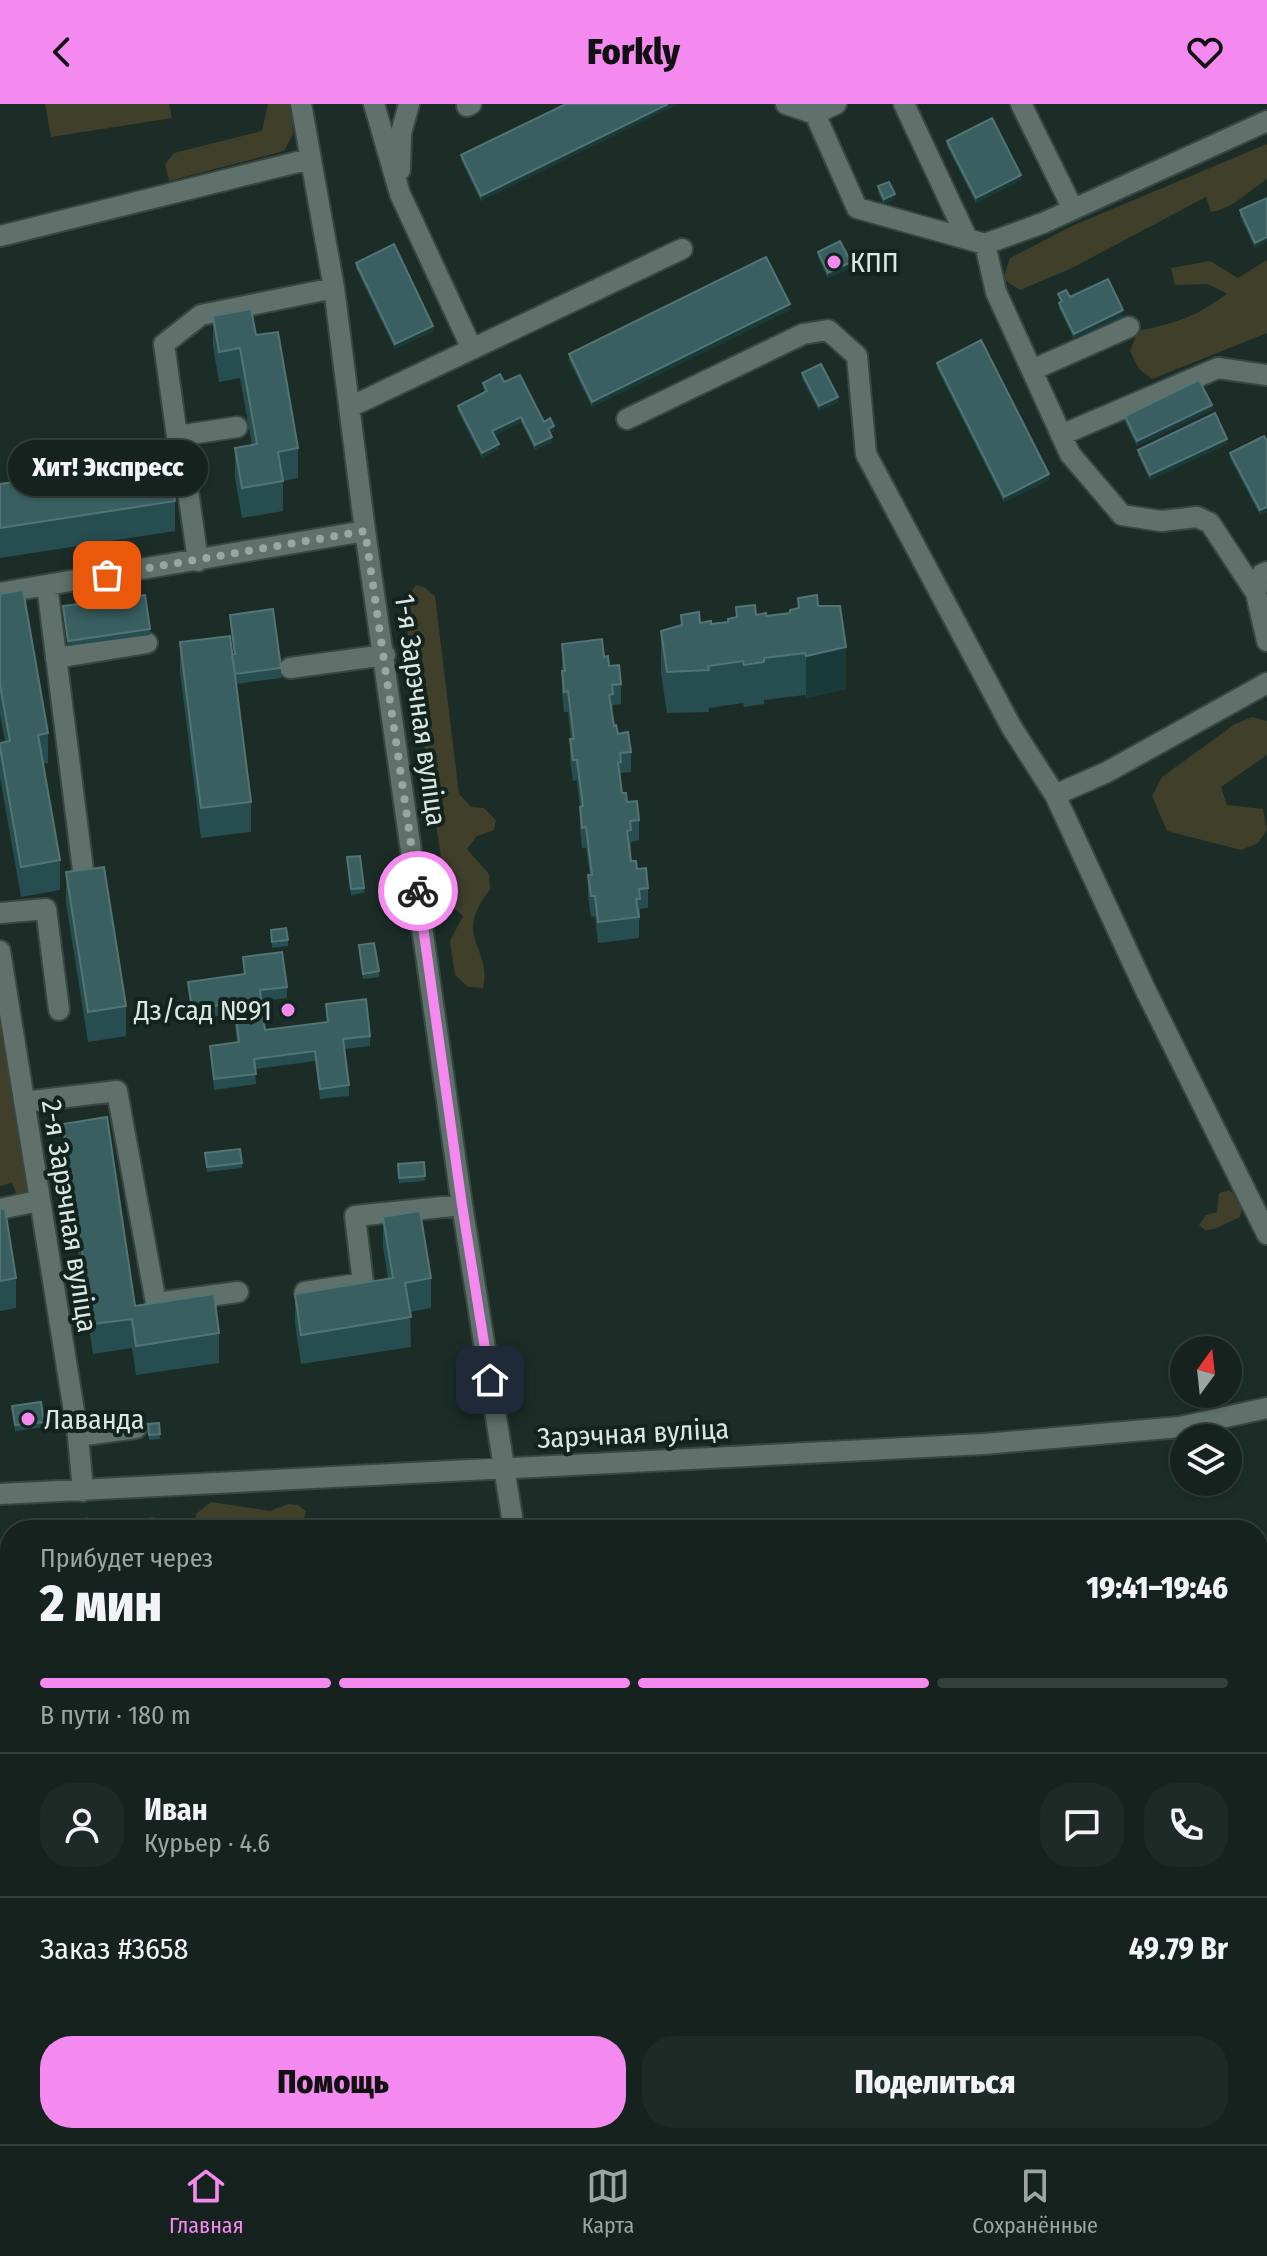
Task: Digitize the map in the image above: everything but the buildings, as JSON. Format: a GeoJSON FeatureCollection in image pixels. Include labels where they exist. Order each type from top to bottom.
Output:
{"type":"FeatureCollection","features":[{"type":"Feature","properties":{"kind":"street","name":"1-я Зарэчная вуліца"},"geometry":{"type":"LineString","coordinates":[[301,104],[334,288],[365,531],[510,1520]]}},
{"type":"Feature","properties":{"kind":"street"},"geometry":{"type":"LineString","coordinates":[[374,104],[400,194],[472,349]]}},
{"type":"Feature","properties":{"kind":"street"},"geometry":{"type":"LineString","coordinates":[[400,194],[401,133],[409,104]]}},
{"type":"Feature","properties":{"kind":"street"},"geometry":{"type":"LineString","coordinates":[[786,104],[815,114],[836,104]]}},
{"type":"Feature","properties":{"kind":"street"},"geometry":{"type":"LineString","coordinates":[[904,104],[976,240],[996,292],[1070,454],[1122,515],[1161,521],[1197,517],[1210,523],[1256,593],[1267,641]]}},
{"type":"Feature","properties":{"kind":"street"},"geometry":{"type":"LineString","coordinates":[[1021,104],[1073,209]]}},
{"type":"Feature","properties":{"kind":"street"},"geometry":{"type":"LineString","coordinates":[[815,114],[857,208],[976,240],[1073,209],[1267,121]]}},
{"type":"Feature","properties":{"kind":"street"},"geometry":{"type":"LineString","coordinates":[[0,236],[310,159]]}},
{"type":"Feature","properties":{"kind":"street"},"geometry":{"type":"LineString","coordinates":[[350,407],[682,249]]}},
{"type":"Feature","properties":{"kind":"street"},"geometry":{"type":"LineString","coordinates":[[237,427],[177,436],[164,344],[201,315],[334,288]]}},
{"type":"Feature","properties":{"kind":"street"},"geometry":{"type":"LineString","coordinates":[[1032,370],[1129,327]]}},
{"type":"Feature","properties":{"kind":"street"},"geometry":{"type":"LineString","coordinates":[[627,419],[803,334],[828,330],[857,356],[866,454],[1012,728],[1055,795],[1145,989],[1267,1234]]}},
{"type":"Feature","properties":{"kind":"street"},"geometry":{"type":"LineString","coordinates":[[1061,435],[1218,368],[1267,375]]}},
{"type":"Feature","properties":{"kind":"street"},"geometry":{"type":"LineString","coordinates":[[125,475],[171,467],[186,477],[198,561]]}},
{"type":"Feature","properties":{"kind":"street"},"geometry":{"type":"LineString","coordinates":[[0,593],[365,531]]}},
{"type":"Feature","properties":{"kind":"street"},"geometry":{"type":"LineString","coordinates":[[1256,593],[1262,574],[1267,572]]}},
{"type":"Feature","properties":{"kind":"street"},"geometry":{"type":"LineString","coordinates":[[47,585],[83,870]]}},
{"type":"Feature","properties":{"kind":"street"},"geometry":{"type":"LineString","coordinates":[[56,658],[147,643]]}},
{"type":"Feature","properties":{"kind":"street"},"geometry":{"type":"LineString","coordinates":[[290,668],[385,655]]}},
{"type":"Feature","properties":{"kind":"street"},"geometry":{"type":"LineString","coordinates":[[1055,795],[1107,772],[1267,683]]}},
{"type":"Feature","properties":{"kind":"street"},"geometry":{"type":"LineString","coordinates":[[0,913],[46,909],[59,1010]]}},
{"type":"Feature","properties":{"kind":"street","name":"2-я Зарэчная вуліца"},"geometry":{"type":"LineString","coordinates":[[0,951],[78,1436],[83,1491]]}},
{"type":"Feature","properties":{"kind":"street"},"geometry":{"type":"LineString","coordinates":[[24,1102],[117,1091],[156,1303],[238,1292]]}},
{"type":"Feature","properties":{"kind":"street"},"geometry":{"type":"LineString","coordinates":[[0,1209],[38,1201]]}},
{"type":"Feature","properties":{"kind":"street"},"geometry":{"type":"LineString","coordinates":[[305,1292],[363,1283],[355,1216],[462,1205]]}},
{"type":"Feature","properties":{"kind":"street","name":"Зарэчная вуліца"},"geometry":{"type":"LineString","coordinates":[[0,1494],[984,1444],[1180,1427],[1267,1408]]}},
{"type":"Feature","properties":{"kind":"street"},"geometry":{"type":"LineString","coordinates":[[78,1436],[136,1428]]}},
{"type":"Feature","properties":{"kind":"green space"},"geometry":{"type":"Polygon","coordinates":[[[45,104],[169,104],[172,118],[51,137],[45,104]]]}},
{"type":"Feature","properties":{"kind":"green space"},"geometry":{"type":"Polygon","coordinates":[[[268,104],[291,104],[293,134],[284,151],[169,181],[165,164],[174,153],[262,131],[268,104]]]}},
{"type":"Feature","properties":{"kind":"green space"},"geometry":{"type":"Polygon","coordinates":[[[1267,144],[1267,179],[1226,207],[1211,212],[1206,197],[1072,268],[1020,290],[1003,279],[1010,258],[1072,226],[1267,144]]]}},
{"type":"Feature","properties":{"kind":"green space"},"geometry":{"type":"Polygon","coordinates":[[[1267,260],[1267,333],[1152,379],[1139,369],[1130,351],[1138,331],[1185,318],[1227,294],[1208,284],[1175,285],[1171,268],[1210,261],[1238,278],[1267,260]]]}},
{"type":"Feature","properties":{"kind":"green space"},"geometry":{"type":"Polygon","coordinates":[[[416,585],[435,596],[459,794],[471,807],[484,808],[496,820],[494,830],[477,836],[467,849],[489,874],[490,890],[479,906],[473,931],[483,962],[483,988],[468,987],[455,975],[450,941],[463,916],[448,904],[405,616],[407,598],[416,585]]]}},
{"type":"Feature","properties":{"kind":"green space"},"geometry":{"type":"Polygon","coordinates":[[[1252,717],[1267,721],[1267,755],[1221,787],[1227,805],[1263,809],[1267,830],[1258,843],[1241,850],[1167,831],[1152,796],[1162,777],[1235,724],[1252,717]]]}},
{"type":"Feature","properties":{"kind":"green space"},"geometry":{"type":"Polygon","coordinates":[[[0,1012],[20,1108],[29,1195],[18,1198],[12,1183],[0,1186],[0,1012]]]}},
{"type":"Feature","properties":{"kind":"green space"},"geometry":{"type":"Polygon","coordinates":[[[1229,1190],[1239,1197],[1242,1208],[1240,1217],[1215,1229],[1205,1230],[1199,1225],[1206,1215],[1217,1212],[1219,1193],[1229,1190]]]}},
{"type":"Feature","properties":{"kind":"green space"},"geometry":{"type":"Polygon","coordinates":[[[211,1502],[270,1511],[288,1504],[298,1505],[306,1511],[304,1520],[196,1520],[196,1514],[211,1502]]]}},
{"type":"Feature","properties":{"kind":"way so far"},"geometry":{"type":"LineString","coordinates":[[107,575],[365,531],[418,891]]}},
{"type":"Feature","properties":{"kind":"place","name":"КПП"},"geometry":{"type":"Point","coordinates":[834,262]}},
{"type":"Feature","properties":{"kind":"place","name":"Хит! Экспресс"},"geometry":{"type":"Point","coordinates":[107,575]}},
{"type":"Feature","properties":{"kind":"place","name":"Дз/сад №91"},"geometry":{"type":"Point","coordinates":[288,1010]}},
{"type":"Feature","properties":{"kind":"place","name":"Лаванда"},"geometry":{"type":"Point","coordinates":[28,1419]}},
{"type":"Feature","properties":{"kind":"route"},"geometry":{"type":"LineString","coordinates":[[418,891],[490,1380]]}}]}
